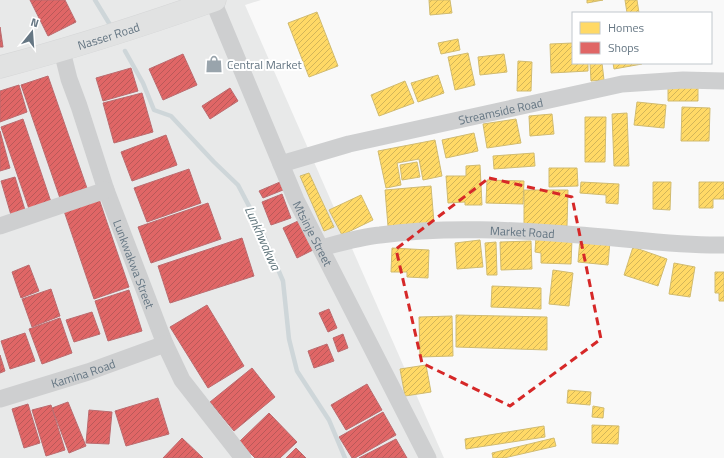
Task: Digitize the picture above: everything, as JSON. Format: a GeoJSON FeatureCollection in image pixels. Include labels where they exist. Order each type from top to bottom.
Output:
{"type":"FeatureCollection","features":[{"type":"Feature","properties":{"kind":"street","name":"Nasser Road"},"geometry":{"type":"LineString","coordinates":[[0,67],[62,51],[144,25],[214,0]]}},
{"type":"Feature","properties":{"kind":"street","name":"Mtsinje Street"},"geometry":{"type":"LineString","coordinates":[[214,0],[296,200],[428,458]]}},
{"type":"Feature","properties":{"kind":"street","name":"Lunkwakwa Street"},"geometry":{"type":"LineString","coordinates":[[62,51],[69,80],[106,190],[165,344],[182,380],[243,458]]}},
{"type":"Feature","properties":{"kind":"street","name":"Streamside Road"},"geometry":{"type":"LineString","coordinates":[[281,164],[349,144],[622,84],[683,80],[724,81]]}},
{"type":"Feature","properties":{"kind":"street"},"geometry":{"type":"LineString","coordinates":[[0,226],[106,190]]}},
{"type":"Feature","properties":{"kind":"street","name":"Market Road"},"geometry":{"type":"LineString","coordinates":[[321,248],[379,235],[445,229],[502,230],[580,235],[698,246],[724,245]]}},
{"type":"Feature","properties":{"kind":"street","name":"Kamina Road"},"geometry":{"type":"LineString","coordinates":[[0,399],[88,372],[165,344]]}},
{"type":"Feature","properties":{"kind":"highlighted area"},"geometry":{"type":"Polygon","coordinates":[[[489,178],[572,197],[601,339],[510,406],[422,363],[396,249],[489,178]]]}},
{"type":"Feature","properties":{"kind":"shaded area"},"geometry":{"type":"Polygon","coordinates":[[[0,0],[261,0],[245,5],[444,458],[0,458],[0,0]]]}},
{"type":"Feature","properties":{"kind":"building: Homes"},"geometry":{"type":"Polygon","coordinates":[[[429,0],[450,0],[452,13],[430,15],[429,0]]]}},
{"type":"Feature","properties":{"kind":"building: Homes"},"geometry":{"type":"Polygon","coordinates":[[[587,0],[603,0],[587,3],[587,0]]]}},
{"type":"Feature","properties":{"kind":"building: Homes"},"geometry":{"type":"Polygon","coordinates":[[[625,0],[637,0],[639,12],[627,12],[625,0]]]}},
{"type":"Feature","properties":{"kind":"building: Homes"},"geometry":{"type":"Polygon","coordinates":[[[317,12],[338,66],[309,77],[288,23],[317,12]]]}},
{"type":"Feature","properties":{"kind":"building: Homes"},"geometry":{"type":"Polygon","coordinates":[[[458,39],[460,50],[441,54],[438,43],[458,39]]]}},
{"type":"Feature","properties":{"kind":"building: Homes"},"geometry":{"type":"Polygon","coordinates":[[[572,43],[572,64],[588,64],[588,71],[551,73],[550,44],[572,43]]]}},
{"type":"Feature","properties":{"kind":"building: Homes"},"geometry":{"type":"Polygon","coordinates":[[[468,53],[475,85],[455,90],[448,57],[468,53]]]}},
{"type":"Feature","properties":{"kind":"building: Homes"},"geometry":{"type":"Polygon","coordinates":[[[504,54],[507,72],[480,75],[478,57],[504,54]]]}},
{"type":"Feature","properties":{"kind":"building: Homes"},"geometry":{"type":"Polygon","coordinates":[[[518,61],[532,62],[531,91],[517,91],[518,61]]]}},
{"type":"Feature","properties":{"kind":"building: Homes"},"geometry":{"type":"Polygon","coordinates":[[[590,64],[602,64],[604,80],[591,81],[590,64]]]}},
{"type":"Feature","properties":{"kind":"building: Homes"},"geometry":{"type":"Polygon","coordinates":[[[613,64],[642,64],[614,69],[613,64]]]}},
{"type":"Feature","properties":{"kind":"building: Homes"},"geometry":{"type":"Polygon","coordinates":[[[438,75],[444,93],[418,102],[411,83],[438,75]]]}},
{"type":"Feature","properties":{"kind":"building: Homes"},"geometry":{"type":"Polygon","coordinates":[[[405,81],[414,103],[379,116],[371,95],[405,81]]]}},
{"type":"Feature","properties":{"kind":"building: Homes"},"geometry":{"type":"Polygon","coordinates":[[[668,83],[698,84],[698,101],[668,101],[668,83]]]}},
{"type":"Feature","properties":{"kind":"building: Homes"},"geometry":{"type":"Polygon","coordinates":[[[637,102],[666,105],[664,128],[634,125],[637,102]]]}},
{"type":"Feature","properties":{"kind":"building: Homes"},"geometry":{"type":"Polygon","coordinates":[[[682,107],[710,108],[709,141],[681,141],[682,107]]]}},
{"type":"Feature","properties":{"kind":"building: Homes"},"geometry":{"type":"Polygon","coordinates":[[[627,113],[629,166],[614,166],[612,114],[627,113]]]}},
{"type":"Feature","properties":{"kind":"building: Homes"},"geometry":{"type":"Polygon","coordinates":[[[552,114],[554,134],[530,136],[529,116],[552,114]]]}},
{"type":"Feature","properties":{"kind":"building: Homes"},"geometry":{"type":"Polygon","coordinates":[[[585,117],[606,117],[605,162],[585,162],[585,117]]]}},
{"type":"Feature","properties":{"kind":"building: Homes"},"geometry":{"type":"Polygon","coordinates":[[[516,119],[521,143],[487,148],[483,124],[516,119]]]}},
{"type":"Feature","properties":{"kind":"building: Homes"},"geometry":{"type":"Polygon","coordinates":[[[474,133],[478,151],[446,158],[442,140],[474,133]]]}},
{"type":"Feature","properties":{"kind":"building: Homes"},"geometry":{"type":"Polygon","coordinates":[[[435,140],[442,176],[423,180],[419,159],[397,163],[401,185],[386,188],[378,151],[435,140]]]}},
{"type":"Feature","properties":{"kind":"building: Homes"},"geometry":{"type":"Polygon","coordinates":[[[534,153],[535,166],[494,169],[493,156],[534,153]]]}},
{"type":"Feature","properties":{"kind":"building: Homes"},"geometry":{"type":"Polygon","coordinates":[[[417,162],[420,177],[402,180],[400,165],[417,162]]]}},
{"type":"Feature","properties":{"kind":"building: Homes"},"geometry":{"type":"Polygon","coordinates":[[[480,165],[482,205],[465,205],[465,202],[448,203],[446,176],[466,176],[466,166],[480,165]]]}},
{"type":"Feature","properties":{"kind":"building: Homes"},"geometry":{"type":"Polygon","coordinates":[[[549,168],[577,168],[578,186],[549,187],[549,168]]]}},
{"type":"Feature","properties":{"kind":"building: Homes"},"geometry":{"type":"Polygon","coordinates":[[[309,173],[334,227],[324,231],[300,176],[309,173]]]}},
{"type":"Feature","properties":{"kind":"building: Homes"},"geometry":{"type":"Polygon","coordinates":[[[487,180],[524,181],[523,204],[486,203],[487,180]]]}},
{"type":"Feature","properties":{"kind":"building: Homes"},"geometry":{"type":"Polygon","coordinates":[[[581,182],[619,184],[618,204],[606,203],[606,195],[580,193],[581,182]]]}},
{"type":"Feature","properties":{"kind":"building: Homes"},"geometry":{"type":"Polygon","coordinates":[[[653,182],[671,182],[670,210],[653,209],[653,182]]]}},
{"type":"Feature","properties":{"kind":"building: Homes"},"geometry":{"type":"Polygon","coordinates":[[[699,182],[724,182],[724,199],[713,199],[713,208],[699,208],[699,182]]]}},
{"type":"Feature","properties":{"kind":"building: Homes"},"geometry":{"type":"Polygon","coordinates":[[[431,186],[434,223],[388,226],[385,190],[431,186]]]}},
{"type":"Feature","properties":{"kind":"building: Homes"},"geometry":{"type":"Polygon","coordinates":[[[524,190],[568,190],[567,226],[524,226],[524,190]]]}},
{"type":"Feature","properties":{"kind":"building: Homes"},"geometry":{"type":"Polygon","coordinates":[[[361,195],[373,220],[342,235],[329,210],[361,195]]]}},
{"type":"Feature","properties":{"kind":"building: Homes"},"geometry":{"type":"Polygon","coordinates":[[[536,237],[572,239],[571,264],[541,263],[541,253],[535,252],[536,237]]]}},
{"type":"Feature","properties":{"kind":"building: Homes"},"geometry":{"type":"Polygon","coordinates":[[[580,239],[610,241],[608,265],[578,262],[580,239]]]}},
{"type":"Feature","properties":{"kind":"building: Homes"},"geometry":{"type":"Polygon","coordinates":[[[480,240],[483,267],[457,269],[455,243],[480,240]]]}},
{"type":"Feature","properties":{"kind":"building: Homes"},"geometry":{"type":"Polygon","coordinates":[[[531,241],[532,269],[501,270],[500,242],[531,241]]]}},
{"type":"Feature","properties":{"kind":"building: Homes"},"geometry":{"type":"Polygon","coordinates":[[[496,242],[497,275],[487,275],[485,243],[496,242]]]}},
{"type":"Feature","properties":{"kind":"building: Homes"},"geometry":{"type":"Polygon","coordinates":[[[633,247],[667,259],[658,286],[624,275],[633,247]]]}},
{"type":"Feature","properties":{"kind":"building: Homes"},"geometry":{"type":"Polygon","coordinates":[[[392,248],[429,250],[428,278],[407,277],[407,272],[391,272],[392,248]]]}},
{"type":"Feature","properties":{"kind":"building: Homes"},"geometry":{"type":"Polygon","coordinates":[[[674,263],[695,267],[690,297],[669,294],[674,263]]]}},
{"type":"Feature","properties":{"kind":"building: Homes"},"geometry":{"type":"Polygon","coordinates":[[[553,270],[573,273],[569,306],[549,304],[553,270]]]}},
{"type":"Feature","properties":{"kind":"building: Homes"},"geometry":{"type":"Polygon","coordinates":[[[715,272],[724,272],[724,301],[719,301],[719,293],[715,293],[715,272]]]}},
{"type":"Feature","properties":{"kind":"building: Homes"},"geometry":{"type":"Polygon","coordinates":[[[492,286],[541,288],[541,309],[491,307],[492,286]]]}},
{"type":"Feature","properties":{"kind":"building: Homes"},"geometry":{"type":"Polygon","coordinates":[[[456,315],[547,317],[547,350],[456,347],[456,315]]]}},
{"type":"Feature","properties":{"kind":"building: Homes"},"geometry":{"type":"Polygon","coordinates":[[[452,316],[453,356],[420,357],[419,317],[452,316]]]}},
{"type":"Feature","properties":{"kind":"building: Homes"},"geometry":{"type":"Polygon","coordinates":[[[426,365],[431,392],[405,396],[400,369],[426,365]]]}},
{"type":"Feature","properties":{"kind":"building: Homes"},"geometry":{"type":"Polygon","coordinates":[[[568,390],[591,392],[590,405],[567,403],[568,390]]]}},
{"type":"Feature","properties":{"kind":"building: Homes"},"geometry":{"type":"Polygon","coordinates":[[[593,406],[604,408],[603,418],[592,417],[593,406]]]}},
{"type":"Feature","properties":{"kind":"building: Homes"},"geometry":{"type":"Polygon","coordinates":[[[592,425],[619,426],[618,444],[592,443],[592,425]]]}},
{"type":"Feature","properties":{"kind":"building: Homes"},"geometry":{"type":"Polygon","coordinates":[[[544,426],[545,437],[466,449],[465,439],[544,426]]]}},
{"type":"Feature","properties":{"kind":"building: Homes"},"geometry":{"type":"Polygon","coordinates":[[[554,438],[556,446],[504,458],[493,458],[492,453],[554,438]]]}},
{"type":"Feature","properties":{"kind":"building: Shops"},"geometry":{"type":"Polygon","coordinates":[[[30,0],[65,0],[76,22],[48,36],[30,0]]]}},
{"type":"Feature","properties":{"kind":"building: Shops"},"geometry":{"type":"Polygon","coordinates":[[[0,27],[3,47],[0,47],[0,27]]]}},
{"type":"Feature","properties":{"kind":"building: Shops"},"geometry":{"type":"Polygon","coordinates":[[[183,54],[197,85],[163,100],[149,69],[183,54]]]}},
{"type":"Feature","properties":{"kind":"building: Shops"},"geometry":{"type":"Polygon","coordinates":[[[131,68],[138,91],[103,101],[96,78],[131,68]]]}},
{"type":"Feature","properties":{"kind":"building: Shops"},"geometry":{"type":"Polygon","coordinates":[[[48,76],[89,194],[62,204],[21,85],[48,76]]]}},
{"type":"Feature","properties":{"kind":"building: Shops"},"geometry":{"type":"Polygon","coordinates":[[[19,85],[27,112],[0,122],[0,91],[19,85]]]}},
{"type":"Feature","properties":{"kind":"building: Shops"},"geometry":{"type":"Polygon","coordinates":[[[230,88],[238,101],[210,119],[202,106],[230,88]]]}},
{"type":"Feature","properties":{"kind":"building: Shops"},"geometry":{"type":"Polygon","coordinates":[[[142,93],[153,132],[114,143],[103,103],[142,93]]]}},
{"type":"Feature","properties":{"kind":"building: Shops"},"geometry":{"type":"Polygon","coordinates":[[[23,119],[51,202],[29,209],[1,127],[23,119]]]}},
{"type":"Feature","properties":{"kind":"building: Shops"},"geometry":{"type":"Polygon","coordinates":[[[0,131],[10,168],[0,171],[0,131]]]}},
{"type":"Feature","properties":{"kind":"building: Shops"},"geometry":{"type":"Polygon","coordinates":[[[166,135],[177,165],[132,181],[121,152],[166,135]]]}},
{"type":"Feature","properties":{"kind":"building: Shops"},"geometry":{"type":"Polygon","coordinates":[[[189,169],[201,203],[147,222],[134,188],[189,169]]]}},
{"type":"Feature","properties":{"kind":"building: Shops"},"geometry":{"type":"Polygon","coordinates":[[[15,177],[25,210],[11,215],[1,181],[15,177]]]}},
{"type":"Feature","properties":{"kind":"building: Shops"},"geometry":{"type":"Polygon","coordinates":[[[280,182],[283,190],[263,198],[259,191],[280,182]]]}},
{"type":"Feature","properties":{"kind":"building: Shops"},"geometry":{"type":"Polygon","coordinates":[[[282,194],[291,218],[271,225],[262,202],[282,194]]]}},
{"type":"Feature","properties":{"kind":"building: Shops"},"geometry":{"type":"Polygon","coordinates":[[[98,196],[129,287],[94,299],[63,208],[98,196]]]}},
{"type":"Feature","properties":{"kind":"building: Shops"},"geometry":{"type":"Polygon","coordinates":[[[208,203],[221,239],[151,263],[138,227],[208,203]]]}},
{"type":"Feature","properties":{"kind":"building: Shops"},"geometry":{"type":"Polygon","coordinates":[[[298,221],[313,250],[297,258],[283,228],[298,221]]]}},
{"type":"Feature","properties":{"kind":"building: Shops"},"geometry":{"type":"Polygon","coordinates":[[[242,238],[254,276],[170,303],[158,266],[242,238]]]}},
{"type":"Feature","properties":{"kind":"building: Shops"},"geometry":{"type":"Polygon","coordinates":[[[29,265],[39,291],[21,298],[12,272],[29,265]]]}},
{"type":"Feature","properties":{"kind":"building: Shops"},"geometry":{"type":"Polygon","coordinates":[[[51,289],[60,316],[32,327],[22,299],[51,289]]]}},
{"type":"Feature","properties":{"kind":"building: Shops"},"geometry":{"type":"Polygon","coordinates":[[[129,290],[142,331],[108,341],[95,301],[129,290]]]}},
{"type":"Feature","properties":{"kind":"building: Shops"},"geometry":{"type":"Polygon","coordinates":[[[207,305],[244,366],[208,388],[170,327],[207,305]]]}},
{"type":"Feature","properties":{"kind":"building: Shops"},"geometry":{"type":"Polygon","coordinates":[[[329,309],[337,328],[328,332],[319,313],[329,309]]]}},
{"type":"Feature","properties":{"kind":"building: Shops"},"geometry":{"type":"Polygon","coordinates":[[[92,312],[100,334],[74,342],[66,320],[92,312]]]}},
{"type":"Feature","properties":{"kind":"building: Shops"},"geometry":{"type":"Polygon","coordinates":[[[60,318],[72,353],[42,364],[29,329],[60,318]]]}},
{"type":"Feature","properties":{"kind":"building: Shops"},"geometry":{"type":"Polygon","coordinates":[[[25,333],[35,361],[10,369],[1,341],[25,333]]]}},
{"type":"Feature","properties":{"kind":"building: Shops"},"geometry":{"type":"Polygon","coordinates":[[[343,334],[348,348],[338,352],[333,338],[343,334]]]}},
{"type":"Feature","properties":{"kind":"building: Shops"},"geometry":{"type":"Polygon","coordinates":[[[327,344],[334,361],[314,368],[308,351],[327,344]]]}},
{"type":"Feature","properties":{"kind":"building: Shops"},"geometry":{"type":"Polygon","coordinates":[[[0,355],[5,371],[0,373],[0,355]]]}},
{"type":"Feature","properties":{"kind":"building: Shops"},"geometry":{"type":"Polygon","coordinates":[[[252,368],[275,397],[234,431],[210,402],[252,368]]]}},
{"type":"Feature","properties":{"kind":"building: Shops"},"geometry":{"type":"Polygon","coordinates":[[[367,384],[382,410],[346,430],[331,405],[367,384]]]}},
{"type":"Feature","properties":{"kind":"building: Shops"},"geometry":{"type":"Polygon","coordinates":[[[158,398],[169,434],[126,446],[115,411],[158,398]]]}},
{"type":"Feature","properties":{"kind":"building: Shops"},"geometry":{"type":"Polygon","coordinates":[[[68,402],[86,446],[69,453],[52,408],[68,402]]]}},
{"type":"Feature","properties":{"kind":"building: Shops"},"geometry":{"type":"Polygon","coordinates":[[[28,404],[40,443],[24,448],[12,409],[28,404]]]}},
{"type":"Feature","properties":{"kind":"building: Shops"},"geometry":{"type":"Polygon","coordinates":[[[51,405],[65,450],[46,456],[32,410],[51,405]]]}},
{"type":"Feature","properties":{"kind":"building: Shops"},"geometry":{"type":"Polygon","coordinates":[[[89,410],[112,412],[109,444],[86,443],[89,410]]]}},
{"type":"Feature","properties":{"kind":"building: Shops"},"geometry":{"type":"Polygon","coordinates":[[[383,412],[396,435],[355,458],[352,458],[339,437],[383,412]]]}},
{"type":"Feature","properties":{"kind":"building: Shops"},"geometry":{"type":"Polygon","coordinates":[[[269,413],[297,442],[280,458],[255,458],[239,442],[269,413]]]}},
{"type":"Feature","properties":{"kind":"building: Shops"},"geometry":{"type":"Polygon","coordinates":[[[182,438],[203,458],[163,458],[182,438]]]}},
{"type":"Feature","properties":{"kind":"building: Shops"},"geometry":{"type":"Polygon","coordinates":[[[396,439],[407,458],[359,458],[396,439]]]}},
{"type":"Feature","properties":{"kind":"building: Shops"},"geometry":{"type":"Polygon","coordinates":[[[296,448],[306,458],[286,458],[296,448]]]}},
{"type":"Feature","properties":{"kind":"waterway","name":"Lunkhwakwa"},"geometry":{"type":"LineString","coordinates":[[95,0],[112,28]]}},
{"type":"Feature","properties":{"kind":"waterway","name":"Lunkhwakwa"},"geometry":{"type":"LineString","coordinates":[[125,51],[143,83],[154,110],[171,116],[238,185],[260,227],[283,281],[289,339],[297,371],[329,420],[345,458]]}},
{"type":"Feature","properties":{"kind":"place","name":"Central Market"},"geometry":{"type":"Point","coordinates":[214,64]}}]}
